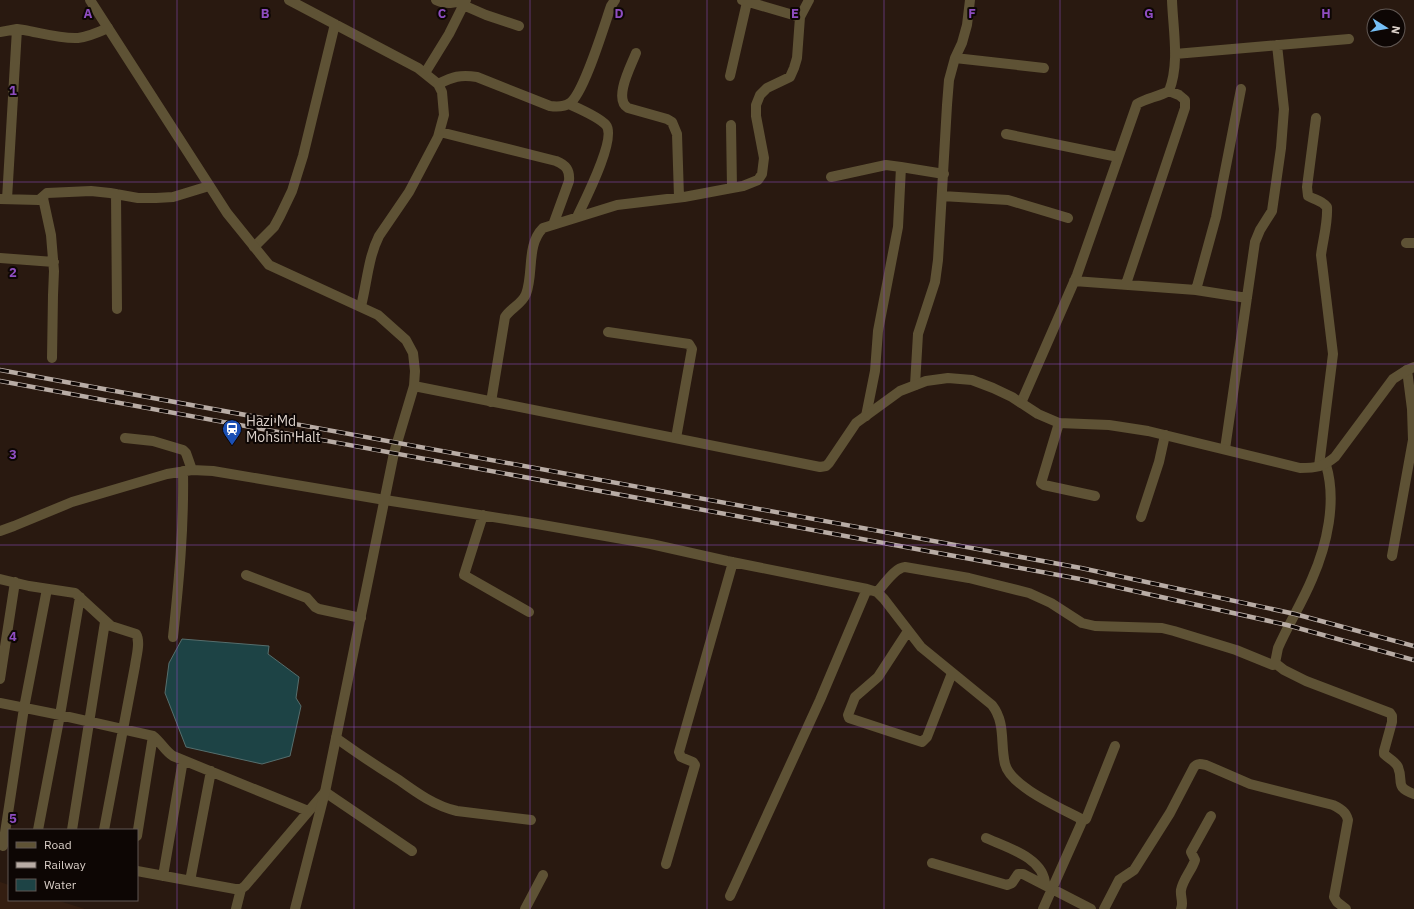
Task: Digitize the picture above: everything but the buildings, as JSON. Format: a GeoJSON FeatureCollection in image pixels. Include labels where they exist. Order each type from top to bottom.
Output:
{"type":"FeatureCollection","features":[{"type":"Feature","properties":{"kind":"street"},"geometry":{"type":"LineString","coordinates":[[90,0],[227,213],[269,265],[378,315],[406,340],[413,353],[415,371],[414,386],[394,453],[325,792],[295,909]]}},
{"type":"Feature","properties":{"kind":"street"},"geometry":{"type":"LineString","coordinates":[[289,0],[385,50],[425,73],[438,84],[442,92],[444,115],[440,132],[409,192],[379,236],[371,252],[366,289],[361,306]]}},
{"type":"Feature","properties":{"kind":"street"},"geometry":{"type":"LineString","coordinates":[[436,0],[445,3],[465,2],[486,15],[519,26]]}},
{"type":"Feature","properties":{"kind":"street"},"geometry":{"type":"LineString","coordinates":[[438,84],[455,76],[477,77],[550,106],[556,107],[569,104],[574,100],[582,88],[611,6],[615,0]]}},
{"type":"Feature","properties":{"kind":"street"},"geometry":{"type":"LineString","coordinates":[[491,402],[505,318],[526,295],[534,241],[538,233],[543,228],[617,205],[732,188],[758,180],[762,174],[764,158],[756,116],[756,105],[760,95],[767,88],[790,77],[797,58],[800,17],[808,0]]}},
{"type":"Feature","properties":{"kind":"street"},"geometry":{"type":"LineString","coordinates":[[915,385],[918,334],[936,275],[940,235],[949,80],[967,25],[970,0]]}},
{"type":"Feature","properties":{"kind":"street"},"geometry":{"type":"LineString","coordinates":[[1021,403],[1074,281],[1137,104],[1144,100],[1158,97],[1169,91],[1175,69],[1172,0]]}},
{"type":"Feature","properties":{"kind":"street"},"geometry":{"type":"LineString","coordinates":[[730,76],[744,1],[800,17]]}},
{"type":"Feature","properties":{"kind":"street"},"geometry":{"type":"LineString","coordinates":[[425,73],[449,34],[465,2]]}},
{"type":"Feature","properties":{"kind":"street"},"geometry":{"type":"LineString","coordinates":[[254,247],[274,227],[292,191],[303,156],[335,24]]}},
{"type":"Feature","properties":{"kind":"street"},"geometry":{"type":"LineString","coordinates":[[0,32],[17,29],[78,38],[108,28]]}},
{"type":"Feature","properties":{"kind":"street"},"geometry":{"type":"LineString","coordinates":[[17,29],[3,199],[39,200],[50,192],[91,191],[138,198],[172,197],[209,186]]}},
{"type":"Feature","properties":{"kind":"street"},"geometry":{"type":"LineString","coordinates":[[1175,54],[1349,39]]}},
{"type":"Feature","properties":{"kind":"street"},"geometry":{"type":"LineString","coordinates":[[1225,449],[1255,242],[1260,230],[1272,211],[1281,148],[1284,109],[1277,45]]}},
{"type":"Feature","properties":{"kind":"street"},"geometry":{"type":"LineString","coordinates":[[636,53],[626,79],[622,100],[624,106],[667,119],[672,122],[675,127],[678,140],[679,197]]}},
{"type":"Feature","properties":{"kind":"street"},"geometry":{"type":"LineString","coordinates":[[955,58],[1044,68]]}},
{"type":"Feature","properties":{"kind":"street"},"geometry":{"type":"LineString","coordinates":[[1196,290],[1216,217],[1241,89]]}},
{"type":"Feature","properties":{"kind":"street"},"geometry":{"type":"LineString","coordinates":[[1126,284],[1185,108],[1185,100],[1179,95],[1169,91]]}},
{"type":"Feature","properties":{"kind":"street"},"geometry":{"type":"LineString","coordinates":[[569,104],[598,119],[606,125],[609,136],[596,176],[577,217]]}},
{"type":"Feature","properties":{"kind":"street"},"geometry":{"type":"LineString","coordinates":[[1275,663],[1278,648],[1312,580],[1321,555],[1329,515],[1329,474],[1323,465],[1333,354],[1321,255],[1328,215],[1327,207],[1321,200],[1314,200],[1308,196],[1307,187],[1316,118]]}},
{"type":"Feature","properties":{"kind":"street"},"geometry":{"type":"LineString","coordinates":[[731,125],[732,188]]}},
{"type":"Feature","properties":{"kind":"street"},"geometry":{"type":"LineString","coordinates":[[440,132],[563,164],[568,169],[570,174],[569,181],[553,225]]}},
{"type":"Feature","properties":{"kind":"street"},"geometry":{"type":"LineString","coordinates":[[1006,134],[1118,157]]}},
{"type":"Feature","properties":{"kind":"street"},"geometry":{"type":"LineString","coordinates":[[831,177],[886,165],[944,174]]}},
{"type":"Feature","properties":{"kind":"street"},"geometry":{"type":"LineString","coordinates":[[866,416],[875,371],[878,331],[898,227],[901,167]]}},
{"type":"Feature","properties":{"kind":"street"},"geometry":{"type":"LineString","coordinates":[[116,194],[117,309]]}},
{"type":"Feature","properties":{"kind":"street"},"geometry":{"type":"LineString","coordinates":[[942,196],[1008,200],[1068,218]]}},
{"type":"Feature","properties":{"kind":"street"},"geometry":{"type":"LineString","coordinates":[[42,198],[51,234],[54,262],[52,358]]}},
{"type":"Feature","properties":{"kind":"street"},"geometry":{"type":"LineString","coordinates":[[0,258],[54,262]]}},
{"type":"Feature","properties":{"kind":"street"},"geometry":{"type":"LineString","coordinates":[[1074,281],[1196,290],[1247,298]]}},
{"type":"Feature","properties":{"kind":"street"},"geometry":{"type":"LineString","coordinates":[[608,332],[689,344],[691,346],[692,349],[676,438]]}},
{"type":"Feature","properties":{"kind":"street"},"geometry":{"type":"LineString","coordinates":[[414,386],[820,467],[826,466],[856,423],[900,391],[926,381],[948,378],[972,380],[1012,397],[1038,414],[1059,423],[1109,425],[1165,435],[1300,468],[1323,465],[1335,457],[1344,447],[1393,379],[1410,368]]}},
{"type":"Feature","properties":{"kind":"street"},"geometry":{"type":"LineString","coordinates":[[1392,556],[1413,440],[1410,368]]}},
{"type":"Feature","properties":{"kind":"street"},"geometry":{"type":"LineString","coordinates":[[1059,423],[1041,483],[1044,485],[1095,496]]}},
{"type":"Feature","properties":{"kind":"street"},"geometry":{"type":"LineString","coordinates":[[1141,517],[1159,462],[1165,435]]}},
{"type":"Feature","properties":{"kind":"street"},"geometry":{"type":"LineString","coordinates":[[125,438],[153,441],[183,450],[186,453],[188,470],[173,637]]}},
{"type":"Feature","properties":{"kind":"street"},"geometry":{"type":"LineString","coordinates":[[0,531],[72,502],[166,474],[188,470],[213,471],[651,544],[872,590],[884,599],[921,647],[992,705],[998,712],[1001,722],[1005,765],[1009,773],[1021,786],[1081,819],[1082,821]]}},
{"type":"Feature","properties":{"kind":"street"},"geometry":{"type":"LineString","coordinates":[[483,515],[464,575],[530,612]]}},
{"type":"Feature","properties":{"kind":"street"},"geometry":{"type":"LineString","coordinates":[[666,864],[695,765],[693,762],[681,757],[679,752],[733,562]]}},
{"type":"Feature","properties":{"kind":"street"},"geometry":{"type":"LineString","coordinates":[[730,896],[872,590],[899,568],[905,566],[1005,586],[1029,593],[1051,603],[1082,623],[1088,625],[1121,628],[1162,628],[1236,650],[1271,664],[1275,663],[1284,670],[1306,681],[1390,713],[1392,716],[1392,722],[1384,754],[1395,763],[1398,768],[1402,788],[1405,791],[1414,794]]}},
{"type":"Feature","properties":{"kind":"street"},"geometry":{"type":"LineString","coordinates":[[246,575],[307,598],[315,607],[319,609],[361,618]]}},
{"type":"Feature","properties":{"kind":"street"},"geometry":{"type":"LineString","coordinates":[[0,579],[47,589],[75,593],[105,622],[111,626],[138,636],[124,729],[104,829]]}},
{"type":"Feature","properties":{"kind":"street"},"geometry":{"type":"LineString","coordinates":[[0,679],[15,582]]}},
{"type":"Feature","properties":{"kind":"street"},"geometry":{"type":"LineString","coordinates":[[4,846],[24,708],[47,589]]}},
{"type":"Feature","properties":{"kind":"street"},"geometry":{"type":"LineString","coordinates":[[38,829],[60,715],[80,597]]}},
{"type":"Feature","properties":{"kind":"street"},"geometry":{"type":"LineString","coordinates":[[72,829],[105,622]]}},
{"type":"Feature","properties":{"kind":"street"},"geometry":{"type":"LineString","coordinates":[[908,631],[878,677],[855,698],[848,715],[849,718],[922,742],[926,737],[952,673]]}},
{"type":"Feature","properties":{"kind":"street"},"geometry":{"type":"LineString","coordinates":[[0,703],[153,736],[159,740],[170,754],[308,811]]}},
{"type":"Feature","properties":{"kind":"street"},"geometry":{"type":"LineString","coordinates":[[138,830],[153,736]]}},
{"type":"Feature","properties":{"kind":"street"},"geometry":{"type":"LineString","coordinates":[[336,738],[413,790],[440,806],[456,811],[531,820]]}},
{"type":"Feature","properties":{"kind":"street"},"geometry":{"type":"LineString","coordinates":[[1043,909],[1048,887],[1082,821],[1086,819],[1115,746]]}},
{"type":"Feature","properties":{"kind":"street"},"geometry":{"type":"LineString","coordinates":[[163,876],[183,760]]}},
{"type":"Feature","properties":{"kind":"street"},"geometry":{"type":"LineString","coordinates":[[1104,909],[1119,880],[1134,870],[1170,813],[1195,765],[1200,764],[1206,765],[1250,784],[1333,805],[1341,809],[1346,814],[1348,820],[1334,897],[1337,902],[1346,909]]}},
{"type":"Feature","properties":{"kind":"street"},"geometry":{"type":"LineString","coordinates":[[190,881],[210,771]]}},
{"type":"Feature","properties":{"kind":"street"},"geometry":{"type":"LineString","coordinates":[[236,909],[241,889],[325,792]]}},
{"type":"Feature","properties":{"kind":"street"},"geometry":{"type":"LineString","coordinates":[[325,792],[412,851]]}},
{"type":"Feature","properties":{"kind":"street"},"geometry":{"type":"LineString","coordinates":[[1181,909],[1183,904],[1181,888],[1195,860],[1191,852],[1211,816]]}},
{"type":"Feature","properties":{"kind":"street"},"geometry":{"type":"LineString","coordinates":[[986,838],[1025,855],[1042,872],[1048,887]]}},
{"type":"Feature","properties":{"kind":"street"},"geometry":{"type":"LineString","coordinates":[[932,863],[1007,885],[1012,883],[1018,874],[1021,874],[1091,909]]}},
{"type":"Feature","properties":{"kind":"street"},"geometry":{"type":"LineString","coordinates":[[138,871],[241,889]]}},
{"type":"Feature","properties":{"kind":"street"},"geometry":{"type":"LineString","coordinates":[[525,909],[543,875]]}},
{"type":"Feature","properties":{"kind":"shaded area"},"geometry":{"type":"Polygon","coordinates":[[[0,882],[8,885],[8,901],[59,901],[85,909],[0,909],[0,882]]]}},
{"type":"Feature","properties":{"kind":"water"},"geometry":{"type":"Polygon","coordinates":[[[182,639],[269,646],[268,654],[299,677],[296,698],[301,706],[290,756],[262,764],[186,747],[165,693],[169,663],[182,639]]]}},
{"type":"Feature","properties":{"kind":"railway"},"geometry":{"type":"LineString","coordinates":[[0,370],[1081,568],[1295,614],[1414,646]]}},
{"type":"Feature","properties":{"kind":"railway"},"geometry":{"type":"LineString","coordinates":[[0,381],[1080,579],[1287,625],[1414,660]]}},
{"type":"Feature","properties":{"kind":"place","name":"Hazi Md Mohsin Halt"},"geometry":{"type":"Point","coordinates":[232,446]}}]}
